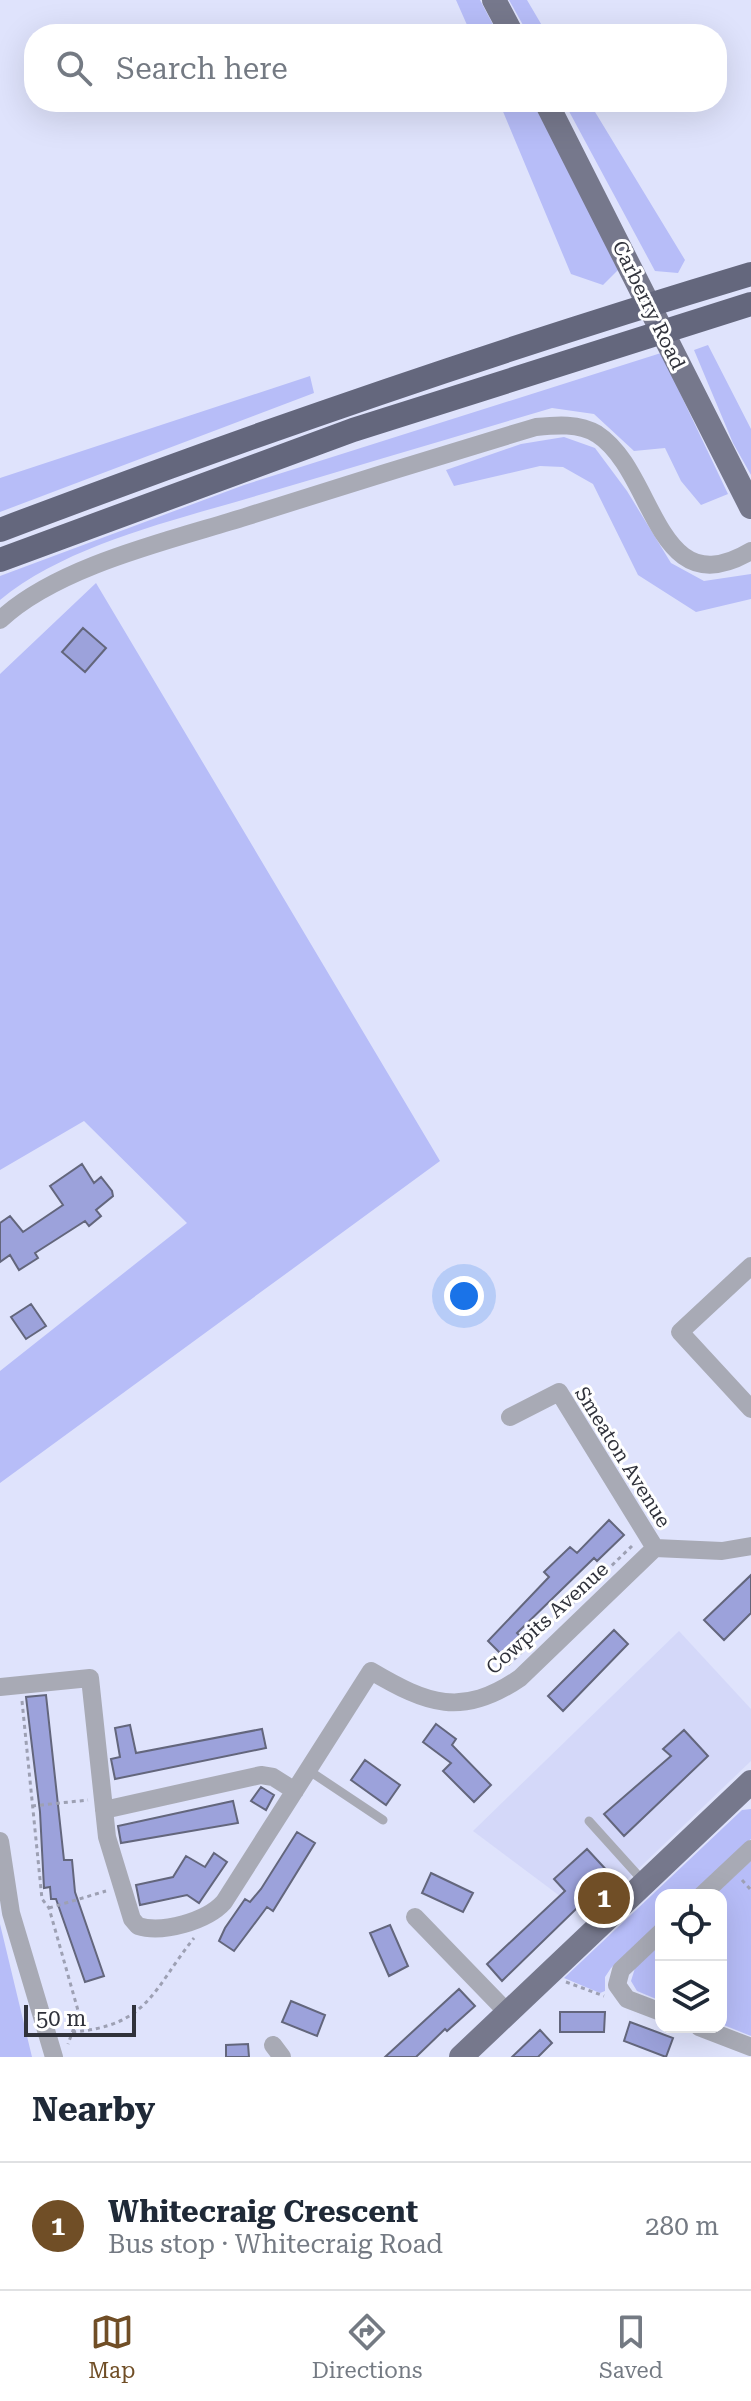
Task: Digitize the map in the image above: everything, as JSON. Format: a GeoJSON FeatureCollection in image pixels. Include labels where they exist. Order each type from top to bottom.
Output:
{"type":"FeatureCollection","features":[{"type":"Feature","properties":{"kind":"highway"},"geometry":{"type":"LineString","coordinates":[[0,530],[262,431],[415,379],[751,274]]}},
{"type":"Feature","properties":{"kind":"highway"},"geometry":{"type":"LineString","coordinates":[[0,560],[382,420],[751,304]]}},
{"type":"Feature","properties":{"kind":"main road"},"geometry":{"type":"LineString","coordinates":[[494,0],[507,24]]}},
{"type":"Feature","properties":{"kind":"main road","name":"Carberry Road"},"geometry":{"type":"LineString","coordinates":[[551,112],[751,507]]}},
{"type":"Feature","properties":{"kind":"main road"},"geometry":{"type":"LineString","coordinates":[[461,2057],[751,1783]]}},
{"type":"Feature","properties":{"kind":"street"},"geometry":{"type":"LineString","coordinates":[[0,620],[31,595],[123,555],[446,454],[536,427],[555,425],[595,432],[611,445],[678,554],[693,563],[722,566],[751,551]]}},
{"type":"Feature","properties":{"kind":"street"},"geometry":{"type":"LineString","coordinates":[[751,1266],[680,1332],[751,1409]]}},
{"type":"Feature","properties":{"kind":"street","name":"Smeaton Avenue"},"geometry":{"type":"LineString","coordinates":[[510,1417],[559,1392],[652,1543]]}},
{"type":"Feature","properties":{"kind":"street"},"geometry":{"type":"LineString","coordinates":[[652,1543],[722,1551],[751,1546]]}},
{"type":"Feature","properties":{"kind":"street","name":"Cowpits Avenue"},"geometry":{"type":"LineString","coordinates":[[308,1770],[371,1671],[411,1694],[432,1701],[454,1704],[497,1694],[520,1678],[652,1543]]}},
{"type":"Feature","properties":{"kind":"street"},"geometry":{"type":"LineString","coordinates":[[0,1687],[90,1678],[107,1837],[138,1926],[158,1928],[209,1915],[224,1902],[308,1770]]}},
{"type":"Feature","properties":{"kind":"street"},"geometry":{"type":"LineString","coordinates":[[104,1804],[261,1775],[273,1777],[295,1791]]}},
{"type":"Feature","properties":{"kind":"street"},"geometry":{"type":"LineString","coordinates":[[0,1841],[11,1913],[59,2053]]}},
{"type":"Feature","properties":{"kind":"street"},"geometry":{"type":"LineString","coordinates":[[708,1889],[751,1849]]}},
{"type":"Feature","properties":{"kind":"street"},"geometry":{"type":"LineString","coordinates":[[415,1917],[507,2012]]}},
{"type":"Feature","properties":{"kind":"street"},"geometry":{"type":"LineString","coordinates":[[655,1938],[621,1970],[617,1978],[620,1992],[655,2009]]}},
{"type":"Feature","properties":{"kind":"street"},"geometry":{"type":"LineString","coordinates":[[715,2033],[751,2047]]}},
{"type":"Feature","properties":{"kind":"lane"},"geometry":{"type":"LineString","coordinates":[[308,1770],[383,1820]]}},
{"type":"Feature","properties":{"kind":"lane"},"geometry":{"type":"LineString","coordinates":[[589,1821],[644,1882]]}},
{"type":"Feature","properties":{"kind":"path"},"geometry":{"type":"LineString","coordinates":[[500,1672],[625,1550],[652,1543]]}},
{"type":"Feature","properties":{"kind":"path"},"geometry":{"type":"LineString","coordinates":[[21,1685],[42,1899],[49,1908],[79,2014],[59,2053]]}},
{"type":"Feature","properties":{"kind":"path"},"geometry":{"type":"LineString","coordinates":[[32,1806],[104,1804]]}},
{"type":"Feature","properties":{"kind":"path"},"geometry":{"type":"LineString","coordinates":[[49,1908],[122,1886]]}},
{"type":"Feature","properties":{"kind":"path"},"geometry":{"type":"LineString","coordinates":[[72,2032],[98,2030],[129,2019],[153,1999],[168,1971],[197,1934]]}},
{"type":"Feature","properties":{"kind":"path"},"geometry":{"type":"LineString","coordinates":[[549,1972],[603,1996],[620,1992]]}},
{"type":"Feature","properties":{"kind":"shaded area"},"geometry":{"type":"Polygon","coordinates":[[[456,0],[480,0],[493,24],[467,24],[456,0]]]}},
{"type":"Feature","properties":{"kind":"shaded area"},"geometry":{"type":"Polygon","coordinates":[[[509,0],[527,0],[541,24],[522,24],[509,0]]]}},
{"type":"Feature","properties":{"kind":"shaded area"},"geometry":{"type":"Polygon","coordinates":[[[503,112],[538,112],[619,269],[603,285],[571,274],[503,112]]]}},
{"type":"Feature","properties":{"kind":"shaded area"},"geometry":{"type":"Polygon","coordinates":[[[569,112],[595,112],[685,260],[678,273],[655,271],[569,112]]]}},
{"type":"Feature","properties":{"kind":"shaded area"},"geometry":{"type":"Polygon","coordinates":[[[708,345],[751,429],[751,475],[733,443],[694,350],[708,345]]]}},
{"type":"Feature","properties":{"kind":"shaded area"},"geometry":{"type":"Polygon","coordinates":[[[661,353],[728,494],[701,505],[681,481],[665,448],[634,451],[594,414],[552,408],[124,536],[57,563],[0,600],[0,576],[244,485],[661,353]]]}},
{"type":"Feature","properties":{"kind":"shaded area"},"geometry":{"type":"Polygon","coordinates":[[[310,376],[314,393],[0,512],[0,478],[310,376]]]}},
{"type":"Feature","properties":{"kind":"shaded area"},"geometry":{"type":"Polygon","coordinates":[[[564,437],[595,448],[627,491],[671,563],[704,581],[751,574],[751,599],[696,612],[638,575],[593,484],[563,467],[540,466],[454,486],[446,470],[521,444],[564,437]]]}},
{"type":"Feature","properties":{"kind":"shaded area"},"geometry":{"type":"Polygon","coordinates":[[[96,583],[440,1161],[0,1483],[0,1371],[187,1223],[84,1121],[0,1170],[0,674],[96,583]]]}},
{"type":"Feature","properties":{"kind":"shaded area"},"geometry":{"type":"Polygon","coordinates":[[[679,1631],[751,1709],[751,1761],[588,1917],[473,1831],[679,1631]]]}},
{"type":"Feature","properties":{"kind":"shaded area"},"geometry":{"type":"Polygon","coordinates":[[[751,1809],[751,1839],[697,1889],[658,1889],[742,1810],[751,1809]]]}},
{"type":"Feature","properties":{"kind":"shaded area"},"geometry":{"type":"Polygon","coordinates":[[[751,1861],[751,2036],[727,2026],[727,1889],[721,1889],[751,1861]]]}},
{"type":"Feature","properties":{"kind":"shaded area"},"geometry":{"type":"Polygon","coordinates":[[[655,1892],[655,1927],[611,1968],[605,1977],[605,1991],[600,1993],[564,1978],[655,1892]]]}},
{"type":"Feature","properties":{"kind":"shaded area"},"geometry":{"type":"Polygon","coordinates":[[[0,1924],[32,2057],[0,2057],[0,1924]]]}},
{"type":"Feature","properties":{"kind":"shaded area"},"geometry":{"type":"Polygon","coordinates":[[[655,1950],[655,1998],[637,1991],[631,1981],[635,1968],[655,1950]]]}},
{"type":"Feature","properties":{"kind":"building"},"geometry":{"type":"Polygon","coordinates":[[[83,628],[106,648],[85,672],[62,652],[83,628]]]}},
{"type":"Feature","properties":{"kind":"building"},"geometry":{"type":"Polygon","coordinates":[[[82,1164],[94,1183],[101,1177],[112,1191],[113,1196],[96,1210],[101,1216],[89,1226],[85,1221],[35,1253],[38,1258],[19,1270],[10,1255],[0,1262],[0,1223],[10,1216],[23,1232],[63,1205],[50,1186],[82,1164]]]}},
{"type":"Feature","properties":{"kind":"building"},"geometry":{"type":"Polygon","coordinates":[[[31,1304],[46,1326],[26,1339],[11,1317],[31,1304]]]}},
{"type":"Feature","properties":{"kind":"building"},"geometry":{"type":"Polygon","coordinates":[[[609,1520],[624,1535],[597,1561],[594,1558],[517,1633],[520,1636],[502,1655],[488,1641],[549,1577],[544,1572],[570,1547],[577,1553],[609,1520]]]}},
{"type":"Feature","properties":{"kind":"building"},"geometry":{"type":"Polygon","coordinates":[[[751,1575],[751,1613],[724,1640],[704,1620],[751,1575]]]}},
{"type":"Feature","properties":{"kind":"building"},"geometry":{"type":"Polygon","coordinates":[[[614,1630],[628,1644],[563,1711],[548,1696],[614,1630]]]}},
{"type":"Feature","properties":{"kind":"building"},"geometry":{"type":"Polygon","coordinates":[[[46,1695],[64,1860],[72,1860],[75,1892],[104,1976],[85,1982],[56,1899],[51,1899],[50,1887],[44,1888],[40,1812],[26,1697],[46,1695]]]}},
{"type":"Feature","properties":{"kind":"building"},"geometry":{"type":"Polygon","coordinates":[[[436,1724],[456,1739],[452,1745],[491,1785],[474,1802],[443,1771],[451,1763],[423,1742],[436,1724]]]}},
{"type":"Feature","properties":{"kind":"building"},"geometry":{"type":"Polygon","coordinates":[[[130,1725],[136,1753],[262,1729],[266,1748],[115,1779],[111,1759],[120,1757],[115,1728],[130,1725]]]}},
{"type":"Feature","properties":{"kind":"building"},"geometry":{"type":"Polygon","coordinates":[[[684,1730],[708,1756],[624,1836],[604,1814],[671,1756],[663,1749],[684,1730]]]}},
{"type":"Feature","properties":{"kind":"building"},"geometry":{"type":"Polygon","coordinates":[[[365,1760],[400,1785],[386,1805],[351,1780],[365,1760]]]}},
{"type":"Feature","properties":{"kind":"building"},"geometry":{"type":"Polygon","coordinates":[[[261,1787],[274,1795],[266,1810],[251,1801],[261,1787]]]}},
{"type":"Feature","properties":{"kind":"building"},"geometry":{"type":"Polygon","coordinates":[[[233,1801],[238,1823],[121,1843],[118,1826],[233,1801]]]}},
{"type":"Feature","properties":{"kind":"building"},"geometry":{"type":"Polygon","coordinates":[[[297,1832],[315,1843],[273,1911],[267,1907],[234,1951],[219,1941],[225,1928],[245,1899],[250,1902],[261,1889],[297,1832]]]}},
{"type":"Feature","properties":{"kind":"building"},"geometry":{"type":"Polygon","coordinates":[[[587,1849],[611,1875],[502,1981],[487,1964],[565,1891],[554,1879],[587,1849]]]}},
{"type":"Feature","properties":{"kind":"building"},"geometry":{"type":"Polygon","coordinates":[[[214,1853],[227,1862],[199,1903],[187,1895],[140,1905],[136,1885],[173,1877],[186,1856],[205,1867],[214,1853]]]}},
{"type":"Feature","properties":{"kind":"building"},"geometry":{"type":"Polygon","coordinates":[[[431,1873],[473,1893],[463,1912],[422,1893],[431,1873]]]}},
{"type":"Feature","properties":{"kind":"building"},"geometry":{"type":"Polygon","coordinates":[[[390,1925],[408,1966],[389,1976],[370,1933],[390,1925]]]}},
{"type":"Feature","properties":{"kind":"building"},"geometry":{"type":"Polygon","coordinates":[[[459,1989],[475,2006],[416,2057],[385,2057],[459,1989]]]}},
{"type":"Feature","properties":{"kind":"building"},"geometry":{"type":"Polygon","coordinates":[[[291,2001],[325,2015],[317,2036],[282,2022],[291,2001]]]}},
{"type":"Feature","properties":{"kind":"building"},"geometry":{"type":"Polygon","coordinates":[[[560,2012],[605,2012],[604,2032],[560,2032],[560,2012]]]}},
{"type":"Feature","properties":{"kind":"building"},"geometry":{"type":"Polygon","coordinates":[[[630,2022],[673,2038],[666,2057],[624,2041],[630,2022]]]}},
{"type":"Feature","properties":{"kind":"building"},"geometry":{"type":"Polygon","coordinates":[[[540,2030],[552,2043],[538,2057],[512,2057],[540,2030]]]}},
{"type":"Feature","properties":{"kind":"building"},"geometry":{"type":"Polygon","coordinates":[[[248,2044],[249,2057],[226,2057],[226,2045],[248,2044]]]}},
{"type":"Feature","properties":{"kind":"place","name":"Whitecraig Crescent"},"geometry":{"type":"Point","coordinates":[604,1898]}}]}
